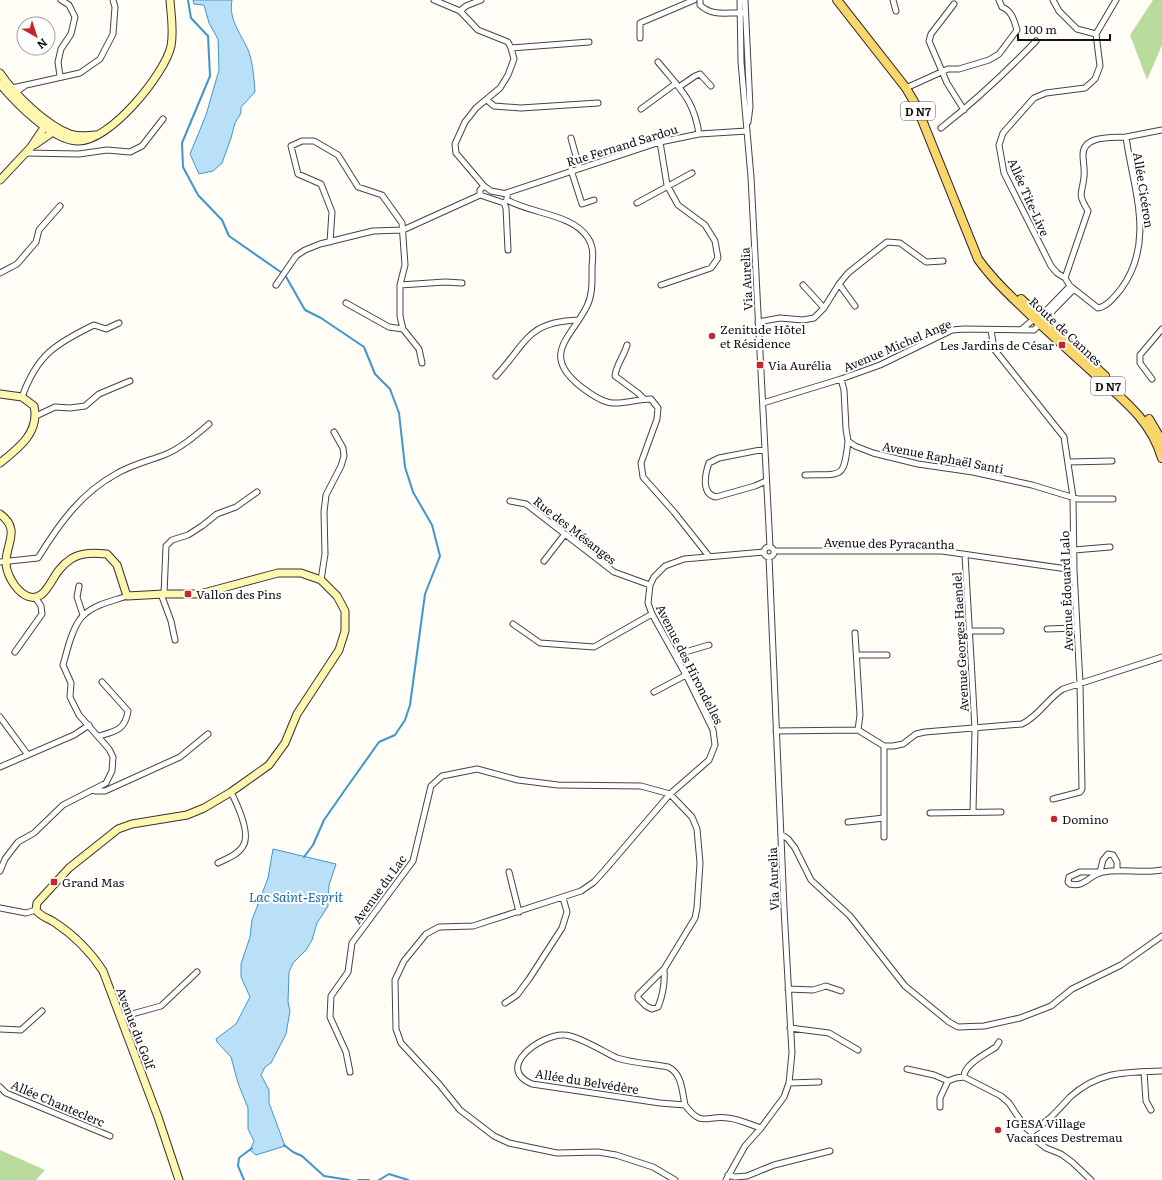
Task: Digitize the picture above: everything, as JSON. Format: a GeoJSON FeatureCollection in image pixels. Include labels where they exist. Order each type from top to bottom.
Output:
{"type":"FeatureCollection","features":[{"type":"Feature","properties":{"kind":"main road","name":"Route de Cannes"},"geometry":{"type":"LineString","coordinates":[[837,0],[906,88],[916,105],[978,259],[985,269],[1014,299],[1063,337],[1151,421],[1162,441]]}},
{"type":"Feature","properties":{"kind":"main road","name":"Route de Cannes"},"geometry":{"type":"LineString","coordinates":[[970,239],[995,273],[1040,320],[1130,406],[1147,425],[1155,439],[1162,458]]}},
{"type":"Feature","properties":{"kind":"street"},"geometry":{"type":"LineString","coordinates":[[60,76],[58,62],[61,49],[71,34],[75,17],[68,5],[61,0]]}},
{"type":"Feature","properties":{"kind":"street"},"geometry":{"type":"LineString","coordinates":[[14,93],[26,85],[60,76],[80,73],[100,59],[113,34],[115,7],[113,0]]}},
{"type":"Feature","properties":{"kind":"street"},"geometry":{"type":"LineString","coordinates":[[0,80],[50,126],[72,134],[99,135],[110,128],[122,116],[151,83],[167,59],[172,45],[170,0]]}},
{"type":"Feature","properties":{"kind":"street"},"geometry":{"type":"LineString","coordinates":[[434,0],[460,11],[478,30],[508,42],[514,58],[508,75],[500,88],[476,108],[465,122],[455,144],[456,153],[484,186],[495,192],[506,193],[508,198],[505,202],[508,250]]}},
{"type":"Feature","properties":{"kind":"street"},"geometry":{"type":"LineString","coordinates":[[460,11],[466,6],[481,0]]}},
{"type":"Feature","properties":{"kind":"street"},"geometry":{"type":"LineString","coordinates":[[640,38],[640,23],[694,0]]}},
{"type":"Feature","properties":{"kind":"street"},"geometry":{"type":"LineString","coordinates":[[700,0],[700,5],[706,10],[715,14],[743,13]]}},
{"type":"Feature","properties":{"kind":"street","name":"Via Aurelia"},"geometry":{"type":"LineString","coordinates":[[740,0],[743,13]]}},
{"type":"Feature","properties":{"kind":"street","name":"Via Aurelia"},"geometry":{"type":"LineString","coordinates":[[745,0],[743,13],[744,108],[747,131],[770,547]]}},
{"type":"Feature","properties":{"kind":"street"},"geometry":{"type":"LineString","coordinates":[[893,0],[896,11]]}},
{"type":"Feature","properties":{"kind":"street"},"geometry":{"type":"LineString","coordinates":[[906,88],[948,69],[959,69],[979,65],[999,54],[1009,42],[1016,30],[1014,19],[1008,10],[1002,7],[999,0]]}},
{"type":"Feature","properties":{"kind":"street"},"geometry":{"type":"LineString","coordinates":[[1053,0],[1064,17],[1077,29],[1096,34],[1116,0]]}},
{"type":"Feature","properties":{"kind":"street"},"geometry":{"type":"LineString","coordinates":[[954,4],[931,34],[928,41],[953,94],[964,110]]}},
{"type":"Feature","properties":{"kind":"street","name":"Allée Tite-Live"},"geometry":{"type":"LineString","coordinates":[[1072,287],[1065,278],[1057,273],[1051,266],[1033,232],[1004,173],[999,145],[1003,134],[1034,98],[1046,94],[1085,88],[1095,79],[1100,66],[1096,34]]}},
{"type":"Feature","properties":{"kind":"street"},"geometry":{"type":"LineString","coordinates":[[941,128],[964,110],[1015,64],[1036,41]]}},
{"type":"Feature","properties":{"kind":"street"},"geometry":{"type":"LineString","coordinates":[[511,48],[589,42]]}},
{"type":"Feature","properties":{"kind":"street"},"geometry":{"type":"LineString","coordinates":[[658,62],[691,103],[696,116],[699,134]]}},
{"type":"Feature","properties":{"kind":"street"},"geometry":{"type":"LineString","coordinates":[[0,73],[14,93]]}},
{"type":"Feature","properties":{"kind":"street"},"geometry":{"type":"LineString","coordinates":[[641,109],[677,86],[700,74],[711,86]]}},
{"type":"Feature","properties":{"kind":"street"},"geometry":{"type":"LineString","coordinates":[[0,84],[14,93]]}},
{"type":"Feature","properties":{"kind":"street"},"geometry":{"type":"LineString","coordinates":[[487,100],[494,106],[521,108],[598,103]]}},
{"type":"Feature","properties":{"kind":"street"},"geometry":{"type":"LineString","coordinates":[[25,153],[79,154],[107,150],[130,152],[142,146],[163,119]]}},
{"type":"Feature","properties":{"kind":"street"},"geometry":{"type":"LineString","coordinates":[[0,180],[50,126]]}},
{"type":"Feature","properties":{"kind":"street","name":"Allée Cicéron"},"geometry":{"type":"LineString","coordinates":[[1072,287],[1098,308],[1103,307],[1113,299],[1123,286],[1137,257],[1141,241],[1140,225],[1126,137],[1162,130]]}},
{"type":"Feature","properties":{"kind":"street","name":"Rue Fernand Sardou"},"geometry":{"type":"LineString","coordinates":[[506,193],[571,170],[660,142],[699,134],[747,131]]}},
{"type":"Feature","properties":{"kind":"street"},"geometry":{"type":"LineString","coordinates":[[1065,278],[1088,211],[1080,198],[1084,177],[1083,150],[1088,143],[1095,140],[1126,137]]}},
{"type":"Feature","properties":{"kind":"street"},"geometry":{"type":"LineString","coordinates":[[571,138],[579,168]]}},
{"type":"Feature","properties":{"kind":"street"},"geometry":{"type":"LineString","coordinates":[[330,242],[332,212],[321,184],[298,174],[295,165],[291,146],[302,141],[314,141],[338,155],[358,187],[382,195],[402,223],[405,265],[400,285],[399,305],[403,329],[418,349],[422,363]]}},
{"type":"Feature","properties":{"kind":"street"},"geometry":{"type":"LineString","coordinates":[[660,142],[667,185],[678,205],[705,224],[715,241],[718,258],[711,268],[661,286]]}},
{"type":"Feature","properties":{"kind":"street"},"geometry":{"type":"LineString","coordinates":[[571,170],[582,204],[594,200]]}},
{"type":"Feature","properties":{"kind":"street"},"geometry":{"type":"LineString","coordinates":[[637,203],[667,185],[692,173]]}},
{"type":"Feature","properties":{"kind":"street"},"geometry":{"type":"LineString","coordinates":[[480,195],[480,190],[484,186]]}},
{"type":"Feature","properties":{"kind":"street"},"geometry":{"type":"LineString","coordinates":[[276,285],[296,256],[310,248],[373,231],[403,230],[480,195],[566,220],[579,227],[588,238],[593,251],[591,297],[587,308],[565,338],[561,352],[563,367],[572,379],[590,394],[610,403],[622,403],[638,399],[651,399],[658,408],[657,419],[641,463],[643,477],[674,512],[708,555]]}},
{"type":"Feature","properties":{"kind":"street"},"geometry":{"type":"LineString","coordinates":[[0,273],[17,264],[36,242],[39,230],[60,206]]}},
{"type":"Feature","properties":{"kind":"street"},"geometry":{"type":"LineString","coordinates":[[758,322],[780,318],[803,320],[814,318],[824,308],[839,284],[848,273],[887,242],[900,243],[926,262],[942,261]]}},
{"type":"Feature","properties":{"kind":"street"},"geometry":{"type":"LineString","coordinates":[[400,285],[444,282],[462,283]]}},
{"type":"Feature","properties":{"kind":"street"},"geometry":{"type":"LineString","coordinates":[[839,284],[855,306]]}},
{"type":"Feature","properties":{"kind":"street"},"geometry":{"type":"LineString","coordinates":[[803,285],[824,308]]}},
{"type":"Feature","properties":{"kind":"street"},"geometry":{"type":"LineString","coordinates":[[1020,331],[1040,320],[1072,287]]}},
{"type":"Feature","properties":{"kind":"street"},"geometry":{"type":"LineString","coordinates":[[346,303],[389,327],[403,329]]}},
{"type":"Feature","properties":{"kind":"street"},"geometry":{"type":"LineString","coordinates":[[496,376],[520,345],[535,331],[548,323],[578,320]]}},
{"type":"Feature","properties":{"kind":"street","name":"Avenue Michel Ange"},"geometry":{"type":"LineString","coordinates":[[763,403],[841,379],[880,365],[952,330],[1034,330],[1040,320]]}},
{"type":"Feature","properties":{"kind":"street"},"geometry":{"type":"LineString","coordinates":[[22,398],[28,380],[41,359],[62,340],[94,325],[106,329],[119,323]]}},
{"type":"Feature","properties":{"kind":"street"},"geometry":{"type":"LineString","coordinates":[[1152,379],[1140,363],[1140,355],[1162,328]]}},
{"type":"Feature","properties":{"kind":"street","name":"Avenue Édouard Lalo"},"geometry":{"type":"LineString","coordinates":[[991,330],[994,349],[1064,437],[1073,497],[1074,570],[1080,684],[1082,789],[1080,792],[1053,799]]}},
{"type":"Feature","properties":{"kind":"street"},"geometry":{"type":"LineString","coordinates":[[627,345],[615,376],[638,392],[644,399]]}},
{"type":"Feature","properties":{"kind":"street"},"geometry":{"type":"LineString","coordinates":[[805,475],[836,474],[842,471],[846,465],[848,441],[844,390],[841,379]]}},
{"type":"Feature","properties":{"kind":"street"},"geometry":{"type":"LineString","coordinates":[[36,416],[55,407],[70,408],[85,406],[99,394],[130,381]]}},
{"type":"Feature","properties":{"kind":"street"},"geometry":{"type":"LineString","coordinates":[[0,394],[22,398],[34,406],[36,416],[34,425],[27,439],[0,463]]}},
{"type":"Feature","properties":{"kind":"street"},"geometry":{"type":"LineString","coordinates":[[3,562],[38,558],[52,535],[74,506],[95,488],[116,474],[142,462],[166,455],[210,424]]}},
{"type":"Feature","properties":{"kind":"street"},"geometry":{"type":"LineString","coordinates":[[321,580],[325,554],[324,512],[326,495],[341,466],[344,456],[343,448],[334,432]]}},
{"type":"Feature","properties":{"kind":"street","name":"Avenue Raphaël Santi"},"geometry":{"type":"LineString","coordinates":[[848,441],[855,446],[873,453],[918,464],[973,472],[1078,498],[1113,498]]}},
{"type":"Feature","properties":{"kind":"street"},"geometry":{"type":"LineString","coordinates":[[765,449],[718,458],[709,463],[705,475],[708,493],[711,496],[716,497],[755,486],[766,481]]}},
{"type":"Feature","properties":{"kind":"street"},"geometry":{"type":"LineString","coordinates":[[1068,462],[1112,461]]}},
{"type":"Feature","properties":{"kind":"street"},"geometry":{"type":"LineString","coordinates":[[175,640],[171,621],[162,594],[166,546],[172,540],[188,535],[217,514],[236,507],[257,492]]}},
{"type":"Feature","properties":{"kind":"street","name":"Rue des Mésanges"},"geometry":{"type":"LineString","coordinates":[[510,501],[526,504],[614,572],[650,585]]}},
{"type":"Feature","properties":{"kind":"street"},"geometry":{"type":"LineString","coordinates":[[0,514],[8,523],[11,530],[10,546],[3,562],[12,582],[26,596],[35,597],[45,593],[60,568],[72,558],[92,552],[107,554],[117,565],[127,596]]}},
{"type":"Feature","properties":{"kind":"street"},"geometry":{"type":"LineString","coordinates":[[544,561],[565,534]]}},
{"type":"Feature","properties":{"kind":"street"},"geometry":{"type":"LineString","coordinates":[[650,585],[654,576],[665,566],[684,558],[764,552],[766,548],[770,547],[775,552],[772,557],[769,557],[765,555],[764,552]]}},
{"type":"Feature","properties":{"kind":"street"},"geometry":{"type":"LineString","coordinates":[[1074,550],[1110,547]]}},
{"type":"Feature","properties":{"kind":"street","name":"Avenue des Pyracantha"},"geometry":{"type":"LineString","coordinates":[[775,552],[942,551],[1074,570]]}},
{"type":"Feature","properties":{"kind":"street","name":"Avenue Georges Haendel"},"geometry":{"type":"LineString","coordinates":[[965,555],[975,729],[972,811]]}},
{"type":"Feature","properties":{"kind":"street","name":"Via Aurelia"},"geometry":{"type":"LineString","coordinates":[[727,1177],[744,1146],[761,1128],[784,1097],[789,1083],[792,1053],[769,557]]}},
{"type":"Feature","properties":{"kind":"street"},"geometry":{"type":"LineString","coordinates":[[0,871],[5,859],[18,842],[34,833],[63,805],[106,784],[112,771],[113,757],[109,748],[79,715],[70,697],[71,683],[63,665],[74,630],[84,615],[96,607],[127,596],[200,594],[278,573],[302,572],[321,580],[336,596],[344,611],[345,630],[339,650],[297,714],[285,743],[270,765],[231,792],[204,808],[187,815],[132,824],[118,829],[86,853],[59,877],[37,903],[36,910],[26,914],[0,908]]}},
{"type":"Feature","properties":{"kind":"street","name":"Avenue des Hirondelles"},"geometry":{"type":"LineString","coordinates":[[650,585],[648,603],[652,614],[686,675],[711,726],[715,745],[706,764],[670,794],[594,882],[581,890],[563,898],[473,926],[439,927],[426,934],[404,961],[395,980],[396,1029],[401,1043],[439,1084],[460,1110],[494,1136],[509,1143],[558,1153],[598,1152],[616,1156],[652,1167],[674,1180]]}},
{"type":"Feature","properties":{"kind":"street"},"geometry":{"type":"LineString","coordinates":[[79,586],[77,598],[84,615]]}},
{"type":"Feature","properties":{"kind":"street"},"geometry":{"type":"LineString","coordinates":[[15,652],[42,614],[41,606],[35,597]]}},
{"type":"Feature","properties":{"kind":"street"},"geometry":{"type":"LineString","coordinates":[[513,624],[540,643],[594,647],[652,614]]}},
{"type":"Feature","properties":{"kind":"street"},"geometry":{"type":"LineString","coordinates":[[1047,629],[1077,628]]}},
{"type":"Feature","properties":{"kind":"street"},"geometry":{"type":"LineString","coordinates":[[969,631],[1001,631]]}},
{"type":"Feature","properties":{"kind":"street"},"geometry":{"type":"LineString","coordinates":[[855,633],[858,655],[860,715],[858,730]]}},
{"type":"Feature","properties":{"kind":"street"},"geometry":{"type":"LineString","coordinates":[[675,655],[709,645]]}},
{"type":"Feature","properties":{"kind":"street"},"geometry":{"type":"LineString","coordinates":[[858,655],[887,655]]}},
{"type":"Feature","properties":{"kind":"street"},"geometry":{"type":"LineString","coordinates":[[776,731],[858,730],[884,746],[903,744],[916,734],[925,732],[1022,724],[1031,720],[1054,694],[1063,689],[1162,657]]}},
{"type":"Feature","properties":{"kind":"street"},"geometry":{"type":"LineString","coordinates":[[654,692],[686,675]]}},
{"type":"Feature","properties":{"kind":"street"},"geometry":{"type":"LineString","coordinates":[[99,736],[117,730],[126,722],[128,711],[102,682]]}},
{"type":"Feature","properties":{"kind":"street"},"geometry":{"type":"LineString","coordinates":[[0,717],[28,755]]}},
{"type":"Feature","properties":{"kind":"street"},"geometry":{"type":"LineString","coordinates":[[0,767],[74,735],[88,725]]}},
{"type":"Feature","properties":{"kind":"street"},"geometry":{"type":"LineString","coordinates":[[94,791],[105,791],[180,757],[208,734]]}},
{"type":"Feature","properties":{"kind":"street"},"geometry":{"type":"LineString","coordinates":[[884,746],[884,837]]}},
{"type":"Feature","properties":{"kind":"street","name":"Avenue du Lac"},"geometry":{"type":"LineString","coordinates":[[350,1072],[346,1052],[330,1017],[331,996],[348,972],[352,943],[413,861],[431,786],[442,776],[477,769],[518,780],[558,785],[641,786],[670,794]]}},
{"type":"Feature","properties":{"kind":"street"},"geometry":{"type":"LineString","coordinates":[[218,864],[237,853],[244,845],[246,834],[238,806],[231,792]]}},
{"type":"Feature","properties":{"kind":"street"},"geometry":{"type":"LineString","coordinates":[[664,969],[665,977],[662,998],[658,1007],[652,1009],[646,1006],[638,998],[638,995],[664,969],[695,918],[697,908],[700,863],[697,828],[692,817],[670,794]]}},
{"type":"Feature","properties":{"kind":"street"},"geometry":{"type":"LineString","coordinates":[[930,813],[972,811],[1001,812]]}},
{"type":"Feature","properties":{"kind":"street"},"geometry":{"type":"LineString","coordinates":[[848,822],[884,818]]}},
{"type":"Feature","properties":{"kind":"street"},"geometry":{"type":"LineString","coordinates":[[781,834],[788,839],[795,848],[812,880],[850,916],[905,986],[949,1022],[958,1027],[984,1026],[1033,1014],[1051,1006],[1072,989],[1121,964],[1162,936]]}},
{"type":"Feature","properties":{"kind":"street"},"geometry":{"type":"LineString","coordinates":[[1117,870],[1117,862],[1113,855],[1108,854],[1103,860],[1100,872],[1084,884],[1076,886],[1068,882],[1069,877],[1080,872],[1100,872],[1117,870],[1150,872],[1162,870]]}},
{"type":"Feature","properties":{"kind":"street"},"geometry":{"type":"LineString","coordinates":[[509,872],[519,912]]}},
{"type":"Feature","properties":{"kind":"street"},"geometry":{"type":"LineString","coordinates":[[505,1003],[517,995],[562,928],[567,912],[563,898]]}},
{"type":"Feature","properties":{"kind":"street","name":"Avenue du Golf"},"geometry":{"type":"LineString","coordinates":[[36,910],[39,915],[53,921],[92,953],[103,971],[158,1117],[179,1180]]}},
{"type":"Feature","properties":{"kind":"street"},"geometry":{"type":"LineString","coordinates":[[120,1017],[161,1006],[197,972]]}},
{"type":"Feature","properties":{"kind":"street"},"geometry":{"type":"LineString","coordinates":[[788,989],[813,990],[826,986],[841,991]]}},
{"type":"Feature","properties":{"kind":"street"},"geometry":{"type":"LineString","coordinates":[[0,1029],[21,1030],[42,1011]]}},
{"type":"Feature","properties":{"kind":"street"},"geometry":{"type":"LineString","coordinates":[[790,1028],[829,1033],[858,1050]]}},
{"type":"Feature","properties":{"kind":"street","name":"Allée du Belvédère"},"geometry":{"type":"LineString","coordinates":[[567,1035],[620,1059],[668,1066],[674,1069],[679,1077],[684,1105],[660,1103],[532,1084],[524,1081],[518,1073],[518,1064],[521,1057],[538,1043],[553,1036],[567,1035]]}},
{"type":"Feature","properties":{"kind":"street"},"geometry":{"type":"LineString","coordinates":[[964,1077],[964,1073],[968,1067],[996,1047],[998,1042]]}},
{"type":"Feature","properties":{"kind":"street"},"geometry":{"type":"LineString","coordinates":[[907,1069],[934,1075],[948,1081],[964,1077],[1001,1096],[1009,1103],[1025,1127],[1032,1132],[1033,1138],[1072,1162],[1091,1180]]}},
{"type":"Feature","properties":{"kind":"street"},"geometry":{"type":"LineString","coordinates":[[1032,1132],[1039,1128],[1072,1096],[1096,1080],[1110,1074],[1162,1071]]}},
{"type":"Feature","properties":{"kind":"street"},"geometry":{"type":"LineString","coordinates":[[1144,1072],[1146,1101],[1150,1110]]}},
{"type":"Feature","properties":{"kind":"street"},"geometry":{"type":"LineString","coordinates":[[940,1107],[940,1098],[948,1081]]}},
{"type":"Feature","properties":{"kind":"street"},"geometry":{"type":"LineString","coordinates":[[789,1083],[819,1082]]}},
{"type":"Feature","properties":{"kind":"street","name":"Allée Chanteclerc"},"geometry":{"type":"LineString","coordinates":[[0,1087],[6,1093],[110,1136]]}},
{"type":"Feature","properties":{"kind":"street"},"geometry":{"type":"LineString","coordinates":[[684,1105],[691,1113],[702,1119],[729,1118],[761,1128]]}},
{"type":"Feature","properties":{"kind":"street"},"geometry":{"type":"LineString","coordinates":[[727,1177],[747,1176],[774,1165],[830,1151]]}},
{"type":"Feature","properties":{"kind":"green space"},"geometry":{"type":"Polygon","coordinates":[[[1153,0],[1162,0],[1162,45],[1147,80],[1130,35],[1153,0]]]}},
{"type":"Feature","properties":{"kind":"green space"},"geometry":{"type":"Polygon","coordinates":[[[0,1150],[45,1170],[36,1180],[0,1180],[0,1150]]]}},
{"type":"Feature","properties":{"kind":"water"},"geometry":{"type":"Polygon","coordinates":[[[193,0],[232,0],[231,7],[234,21],[249,52],[255,92],[241,107],[241,113],[235,123],[222,163],[213,171],[199,174],[190,154],[206,115],[219,70],[218,39],[209,23],[204,5],[194,4],[193,0]]]}},
{"type":"Feature","properties":{"kind":"water","name":"Lac Saint-Esprit"},"geometry":{"type":"Polygon","coordinates":[[[273,849],[336,864],[329,885],[328,906],[317,923],[312,940],[306,950],[293,963],[289,972],[288,1002],[290,1011],[286,1034],[271,1063],[265,1067],[261,1075],[269,1090],[269,1103],[285,1146],[256,1155],[250,1150],[254,1141],[248,1129],[248,1108],[238,1083],[231,1057],[216,1039],[236,1024],[250,997],[241,977],[241,964],[250,937],[252,920],[268,878],[273,849]]]}},
{"type":"Feature","properties":{"kind":"waterway"},"geometry":{"type":"LineString","coordinates":[[188,0],[191,18],[208,36],[210,76],[182,143],[183,167],[198,195],[222,220],[229,236],[285,275],[305,310],[321,318],[364,347],[375,374],[390,389],[399,413],[405,467],[413,492],[432,525],[440,556],[425,594],[410,705],[405,720],[395,735],[379,742],[324,820],[313,845],[304,857]]}},
{"type":"Feature","properties":{"kind":"waterway"},"geometry":{"type":"LineString","coordinates":[[284,1145],[293,1152],[302,1156],[324,1176],[349,1180]]}},
{"type":"Feature","properties":{"kind":"waterway"},"geometry":{"type":"LineString","coordinates":[[244,1180],[238,1166],[239,1158],[252,1148]]}},
{"type":"Feature","properties":{"kind":"waterway"},"geometry":{"type":"LineString","coordinates":[[379,1180],[389,1174],[408,1180]]}},
{"type":"Feature","properties":{"kind":"waterway"},"geometry":{"type":"LineString","coordinates":[[358,1180],[369,1180]]}},
{"type":"Feature","properties":{"kind":"place","name":"Zenitude Hôtel et Résidence"},"geometry":{"type":"Point","coordinates":[712,336]}},
{"type":"Feature","properties":{"kind":"place","name":"Les Jardins de César"},"geometry":{"type":"Point","coordinates":[1062,345]}},
{"type":"Feature","properties":{"kind":"place","name":"Via Aurélia"},"geometry":{"type":"Point","coordinates":[760,365]}},
{"type":"Feature","properties":{"kind":"place","name":"Vallon des Pins"},"geometry":{"type":"Point","coordinates":[188,594]}},
{"type":"Feature","properties":{"kind":"place","name":"Domino"},"geometry":{"type":"Point","coordinates":[1054,819]}},
{"type":"Feature","properties":{"kind":"place","name":"Grand Mas"},"geometry":{"type":"Point","coordinates":[54,882]}},
{"type":"Feature","properties":{"kind":"place","name":"IGESA Village Vacances Destremau"},"geometry":{"type":"Point","coordinates":[998,1130]}}]}
